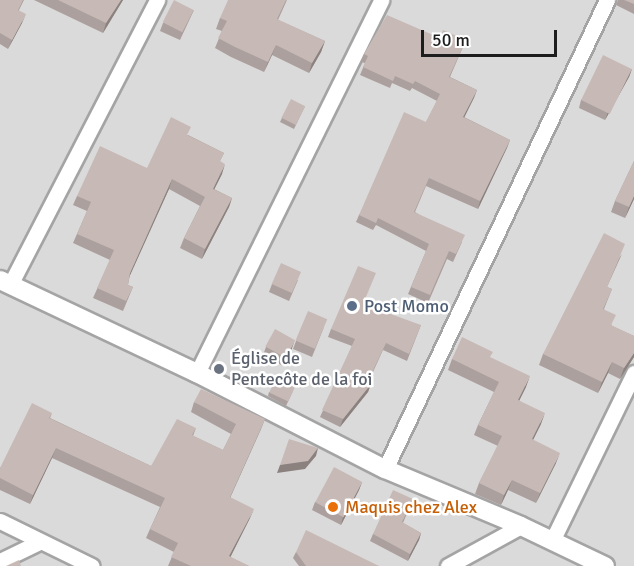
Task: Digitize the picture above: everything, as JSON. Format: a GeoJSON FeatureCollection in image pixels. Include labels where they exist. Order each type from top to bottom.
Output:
{"type":"FeatureCollection","features":[{"type":"Feature","properties":{"kind":"street"},"geometry":{"type":"LineString","coordinates":[[157,0],[5,282],[197,373],[385,469],[521,526],[605,566]]}},
{"type":"Feature","properties":{"kind":"street"},"geometry":{"type":"LineString","coordinates":[[197,373],[381,0]]}},
{"type":"Feature","properties":{"kind":"street"},"geometry":{"type":"LineString","coordinates":[[385,469],[607,0]]}},
{"type":"Feature","properties":{"kind":"street"},"geometry":{"type":"LineString","coordinates":[[552,541],[634,373]]}},
{"type":"Feature","properties":{"kind":"street"},"geometry":{"type":"LineString","coordinates":[[0,521],[92,566]]}},
{"type":"Feature","properties":{"kind":"street"},"geometry":{"type":"LineString","coordinates":[[448,566],[521,526]]}},
{"type":"Feature","properties":{"kind":"street"},"geometry":{"type":"LineString","coordinates":[[0,561],[39,542]]}},
{"type":"Feature","properties":{"kind":"shaded area"},"geometry":{"type":"Polygon","coordinates":[[[0,0],[634,0],[634,566],[0,566],[0,0]]]}},
{"type":"Feature","properties":{"kind":"building"},"geometry":{"type":"Polygon","coordinates":[[[0,0],[23,0],[18,10],[26,14],[12,40],[0,33],[0,0]]]}},
{"type":"Feature","properties":{"kind":"building"},"geometry":{"type":"Polygon","coordinates":[[[58,0],[121,0],[106,23],[58,0]]]}},
{"type":"Feature","properties":{"kind":"building"},"geometry":{"type":"Polygon","coordinates":[[[174,0],[194,10],[182,32],[163,22],[174,0]]]}},
{"type":"Feature","properties":{"kind":"building"},"geometry":{"type":"Polygon","coordinates":[[[228,0],[286,0],[277,19],[325,41],[312,63],[276,45],[268,62],[218,38],[227,21],[220,18],[228,0]]]}},
{"type":"Feature","properties":{"kind":"building"},"geometry":{"type":"Polygon","coordinates":[[[387,15],[440,38],[443,30],[466,40],[449,77],[477,90],[463,117],[510,140],[480,201],[429,178],[414,212],[465,235],[456,254],[449,251],[430,295],[411,287],[429,244],[378,218],[376,223],[359,215],[404,112],[426,122],[440,94],[415,81],[413,84],[395,76],[393,81],[363,67],[368,56],[364,54],[387,15]]]}},
{"type":"Feature","properties":{"kind":"building"},"geometry":{"type":"Polygon","coordinates":[[[603,55],[632,69],[610,114],[581,100],[603,55]]]}},
{"type":"Feature","properties":{"kind":"building"},"geometry":{"type":"Polygon","coordinates":[[[291,99],[305,106],[296,125],[281,118],[291,99]]]}},
{"type":"Feature","properties":{"kind":"building"},"geometry":{"type":"Polygon","coordinates":[[[171,117],[191,127],[187,135],[224,153],[220,161],[225,164],[213,189],[232,198],[205,249],[184,238],[205,197],[172,179],[130,273],[128,285],[133,287],[126,301],[97,288],[114,250],[77,234],[91,202],[77,196],[100,146],[147,168],[171,117]]]}},
{"type":"Feature","properties":{"kind":"building"},"geometry":{"type":"Polygon","coordinates":[[[634,161],[634,196],[629,207],[615,201],[634,161]]]}},
{"type":"Feature","properties":{"kind":"building"},"geometry":{"type":"Polygon","coordinates":[[[604,233],[625,244],[607,287],[612,289],[603,309],[616,315],[611,325],[634,336],[634,353],[624,368],[612,362],[602,382],[543,354],[604,233]]]}},
{"type":"Feature","properties":{"kind":"building"},"geometry":{"type":"Polygon","coordinates":[[[281,263],[301,272],[292,293],[272,284],[281,263]]]}},
{"type":"Feature","properties":{"kind":"building"},"geometry":{"type":"Polygon","coordinates":[[[358,266],[376,273],[363,304],[421,325],[409,354],[386,343],[367,383],[371,384],[343,419],[322,410],[355,339],[331,329],[358,266]]]}},
{"type":"Feature","properties":{"kind":"building"},"geometry":{"type":"Polygon","coordinates":[[[308,311],[327,319],[315,349],[295,340],[308,311]]]}},
{"type":"Feature","properties":{"kind":"building"},"geometry":{"type":"Polygon","coordinates":[[[275,329],[295,340],[285,358],[265,346],[275,329]]]}},
{"type":"Feature","properties":{"kind":"building"},"geometry":{"type":"Polygon","coordinates":[[[462,337],[493,352],[490,357],[530,376],[518,400],[545,413],[532,439],[560,453],[540,493],[512,480],[504,495],[479,483],[502,436],[478,425],[499,382],[452,359],[462,337]]]}},
{"type":"Feature","properties":{"kind":"building"},"geometry":{"type":"Polygon","coordinates":[[[276,378],[295,387],[288,401],[269,393],[276,378]]]}},
{"type":"Feature","properties":{"kind":"building"},"geometry":{"type":"Polygon","coordinates":[[[201,389],[265,419],[230,497],[254,509],[229,556],[249,566],[191,566],[171,557],[178,543],[150,529],[165,498],[56,448],[33,495],[0,478],[0,468],[32,403],[52,413],[49,418],[151,466],[177,419],[196,428],[192,435],[223,450],[236,424],[194,402],[201,389]]]}},
{"type":"Feature","properties":{"kind":"building"},"geometry":{"type":"Polygon","coordinates":[[[289,439],[318,448],[308,461],[280,465],[289,439]]]}},
{"type":"Feature","properties":{"kind":"building"},"geometry":{"type":"Polygon","coordinates":[[[334,467],[362,482],[343,517],[315,502],[334,467]]]}},
{"type":"Feature","properties":{"kind":"building"},"geometry":{"type":"Polygon","coordinates":[[[393,490],[413,499],[402,522],[421,533],[410,554],[373,534],[393,490]]]}},
{"type":"Feature","properties":{"kind":"building"},"geometry":{"type":"Polygon","coordinates":[[[306,530],[379,566],[306,566],[296,552],[306,530]]]}},
{"type":"Feature","properties":{"kind":"building"},"geometry":{"type":"Polygon","coordinates":[[[19,560],[21,566],[6,566],[19,560]]]}},
{"type":"Feature","properties":{"kind":"place","name":"Post Momo"},"geometry":{"type":"Point","coordinates":[352,306]}},
{"type":"Feature","properties":{"kind":"place","name":"Église de Pentecôte de la foi"},"geometry":{"type":"Point","coordinates":[219,369]}},
{"type":"Feature","properties":{"kind":"place","name":"Maquis chez Alex"},"geometry":{"type":"Point","coordinates":[333,507]}}]}
